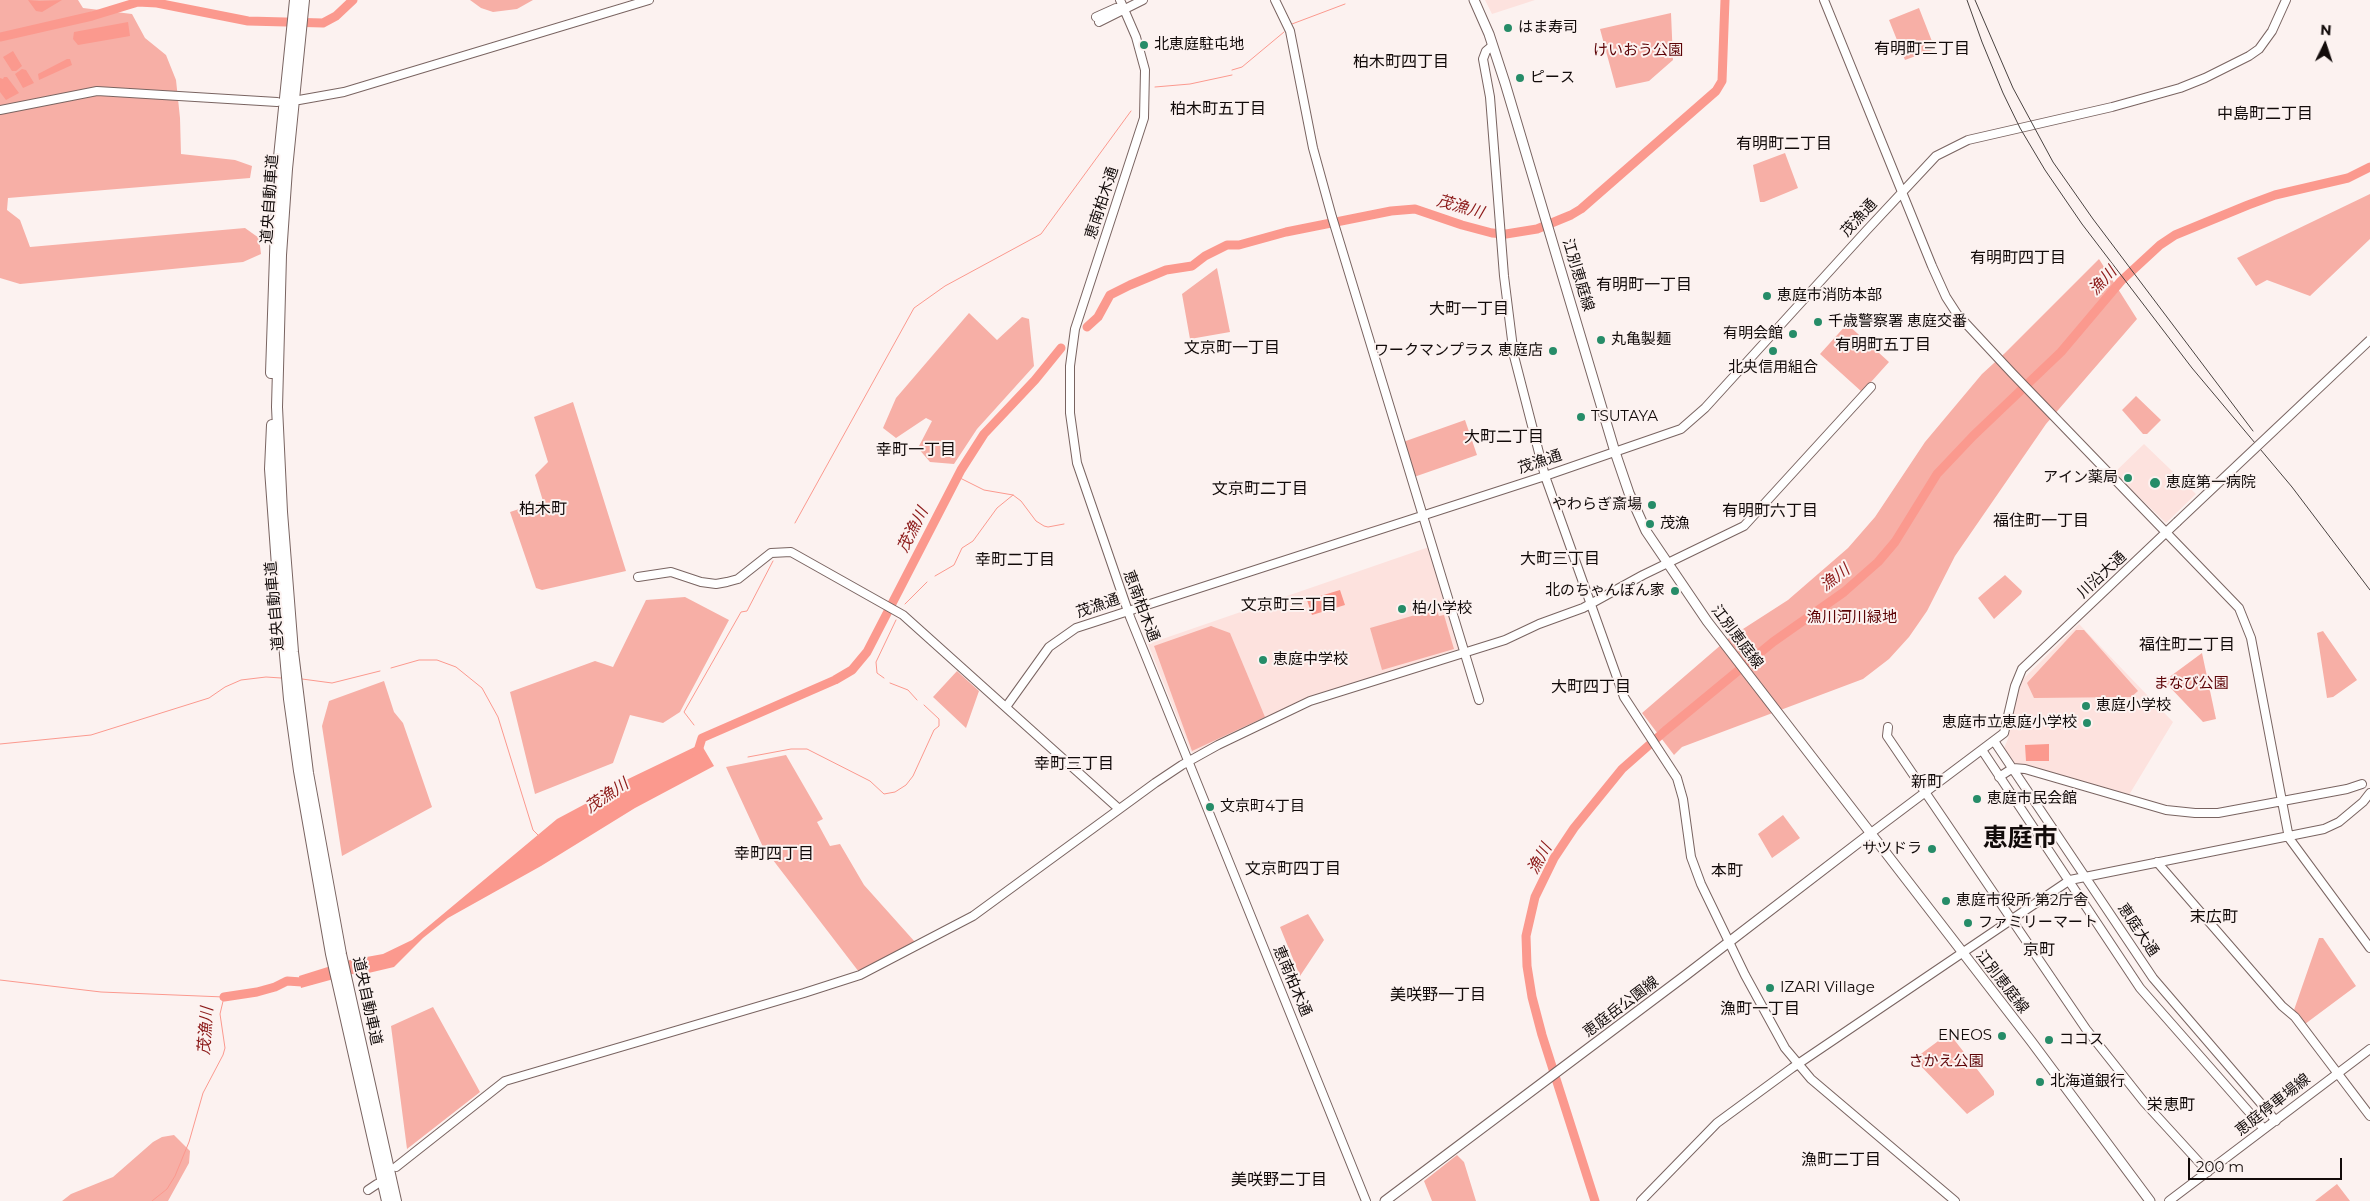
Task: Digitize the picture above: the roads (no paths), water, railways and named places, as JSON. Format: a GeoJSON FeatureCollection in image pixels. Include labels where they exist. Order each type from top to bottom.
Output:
{"type":"FeatureCollection","features":[{"type":"Feature","properties":{"kind":"highway","name":"道央自動車道"},"geometry":{"type":"LineString","coordinates":[[298,5],[281,255],[277,406],[280,469],[300,712],[308,773],[336,954],[387,1201]]}},
{"type":"Feature","properties":{"kind":"highway","name":"道央自動車道"},"geometry":{"type":"LineString","coordinates":[[343,989],[396,1201]]}},
{"type":"Feature","properties":{"kind":"main road","name":"江別恵庭線"},"geometry":{"type":"LineString","coordinates":[[1474,0],[1492,46],[1636,512],[1668,564],[1762,693],[1871,833],[2150,1201]]}},
{"type":"Feature","properties":{"kind":"main road","name":"恵庭岳公園線"},"geometry":{"type":"LineString","coordinates":[[1385,1201],[1528,1095],[1871,833]]}},
{"type":"Feature","properties":{"kind":"street"},"geometry":{"type":"LineString","coordinates":[[299,100],[344,92],[649,0]]}},
{"type":"Feature","properties":{"kind":"street","name":"恵南柏木通"},"geometry":{"type":"LineString","coordinates":[[1120,0],[1136,37],[1145,70],[1146,95],[1144,118],[1075,329],[1069,385],[1071,430],[1077,464],[1128,611],[1366,1201]]}},
{"type":"Feature","properties":{"kind":"street"},"geometry":{"type":"LineString","coordinates":[[1097,20],[1116,8],[1123,9],[1143,0]]}},
{"type":"Feature","properties":{"kind":"street"},"geometry":{"type":"LineString","coordinates":[[1275,0],[1290,31],[1313,148],[1332,217],[1479,700]]}},
{"type":"Feature","properties":{"kind":"street"},"geometry":{"type":"LineString","coordinates":[[1824,0],[1946,297],[1957,314],[2239,608],[2246,622],[2289,838],[2370,948]]}},
{"type":"Feature","properties":{"kind":"street","name":"茂漁通"},"geometry":{"type":"LineString","coordinates":[[1006,707],[1054,642],[1076,628],[1671,434],[1695,419],[1931,161],[1950,148],[1968,140],[2096,111],[2180,88],[2227,68],[2259,49],[2272,31],[2286,0]]}},
{"type":"Feature","properties":{"kind":"street"},"geometry":{"type":"LineString","coordinates":[[1492,46],[1486,50],[1483,59],[1490,97],[1500,227],[1514,356],[1546,476],[1624,697],[1677,778],[1681,789],[1693,863],[1729,942],[1773,1027],[1799,1064],[1822,1089],[1955,1201]]}},
{"type":"Feature","properties":{"kind":"street"},"geometry":{"type":"LineString","coordinates":[[0,110],[97,91],[278,102]]}},
{"type":"Feature","properties":{"kind":"street","name":"川沿大通"},"geometry":{"type":"LineString","coordinates":[[1871,833],[2004,733],[2015,686],[2022,669],[2370,340]]}},
{"type":"Feature","properties":{"kind":"street"},"geometry":{"type":"LineString","coordinates":[[396,1168],[505,1082],[860,975],[973,916],[1119,809],[1189,761],[1310,701],[1506,640],[1590,603],[1744,526],[1871,387]]}},
{"type":"Feature","properties":{"kind":"street"},"geometry":{"type":"LineString","coordinates":[[638,577],[671,572],[700,582],[716,584],[738,579],[770,552],[790,552],[903,615],[1119,809]]}},
{"type":"Feature","properties":{"kind":"street"},"geometry":{"type":"LineString","coordinates":[[1888,727],[1887,736],[2086,1029],[2120,1073],[2208,1172]]}},
{"type":"Feature","properties":{"kind":"street","name":"恵庭大通"},"geometry":{"type":"LineString","coordinates":[[1994,741],[2153,978],[2276,1121]]}},
{"type":"Feature","properties":{"kind":"street","name":"恵庭大通"},"geometry":{"type":"LineString","coordinates":[[1982,750],[2140,988],[2264,1129]]}},
{"type":"Feature","properties":{"kind":"street"},"geometry":{"type":"LineString","coordinates":[[1999,777],[2013,768],[2026,769],[2166,810],[2185,813],[2218,813],[2362,784]]}},
{"type":"Feature","properties":{"kind":"street"},"geometry":{"type":"LineString","coordinates":[[1641,1201],[1717,1123],[1799,1064],[2070,880],[2289,838],[2324,829],[2339,822],[2363,802],[2370,793]]}},
{"type":"Feature","properties":{"kind":"street"},"geometry":{"type":"LineString","coordinates":[[2363,802],[2370,809]]}},
{"type":"Feature","properties":{"kind":"street"},"geometry":{"type":"LineString","coordinates":[[2157,862],[2282,1006],[2295,1017],[2370,1116]]}},
{"type":"Feature","properties":{"kind":"street","name":"恵庭停車場線"},"geometry":{"type":"LineString","coordinates":[[2169,1201],[2370,1049]]}},
{"type":"Feature","properties":{"kind":"street"},"geometry":{"type":"LineString","coordinates":[[368,1190],[377,1184]]}},
{"type":"Feature","properties":{"kind":"water"},"geometry":{"type":"Polygon","coordinates":[[[28,0],[62,0],[42,12],[36,11],[28,0]]]}},
{"type":"Feature","properties":{"kind":"water"},"geometry":{"type":"Polygon","coordinates":[[[128,22],[130,36],[78,45],[73,39],[74,32],[128,22]]]}},
{"type":"Feature","properties":{"kind":"water"},"geometry":{"type":"Polygon","coordinates":[[[13,51],[22,66],[16,71],[12,71],[3,57],[13,51]]]}},
{"type":"Feature","properties":{"kind":"water"},"geometry":{"type":"Polygon","coordinates":[[[70,59],[72,65],[39,80],[38,74],[70,59]]]}},
{"type":"Feature","properties":{"kind":"water"},"geometry":{"type":"Polygon","coordinates":[[[22,69],[26,70],[34,83],[23,88],[15,74],[22,69]]]}},
{"type":"Feature","properties":{"kind":"water"},"geometry":{"type":"Polygon","coordinates":[[[7,77],[19,93],[6,100],[0,92],[0,78],[3,79],[7,77]]]}},
{"type":"Feature","properties":{"kind":"water"},"geometry":{"type":"Polygon","coordinates":[[[1340,590],[1345,605],[1312,615],[1307,600],[1340,590]]]}},
{"type":"Feature","properties":{"kind":"water"},"geometry":{"type":"Polygon","coordinates":[[[701,744],[714,766],[635,808],[541,866],[448,918],[423,938],[394,967],[360,975],[352,974],[301,988],[299,976],[350,960],[383,954],[412,940],[557,819],[587,803],[599,793],[701,744]]]}},
{"type":"Feature","properties":{"kind":"water"},"geometry":{"type":"Polygon","coordinates":[[[2049,744],[2049,761],[2026,761],[2025,745],[2049,744]]]}},
{"type":"Feature","properties":{"kind":"waterway"},"geometry":{"type":"LineString","coordinates":[[0,37],[92,16],[138,2],[157,3],[248,21],[323,23],[336,16],[353,0]]}},
{"type":"Feature","properties":{"kind":"waterway","name":"茂漁川"},"geometry":{"type":"LineString","coordinates":[[1087,327],[1098,317],[1110,295],[1166,270],[1192,266],[1205,256],[1227,245],[1239,245],[1286,232],[1391,211],[1415,209],[1462,225],[1492,233],[1506,234],[1537,229],[1571,215],[1581,209],[1716,91],[1722,81],[1725,0]]}},
{"type":"Feature","properties":{"kind":"waterway"},"geometry":{"type":"LineString","coordinates":[[1292,24],[1345,4]]}},
{"type":"Feature","properties":{"kind":"waterway"},"geometry":{"type":"LineString","coordinates":[[1232,70],[1242,67],[1284,32]]}},
{"type":"Feature","properties":{"kind":"waterway"},"geometry":{"type":"LineString","coordinates":[[1155,87],[1190,84],[1232,75]]}},
{"type":"Feature","properties":{"kind":"waterway"},"geometry":{"type":"LineString","coordinates":[[795,523],[914,308],[945,286],[1041,234],[1131,111]]}},
{"type":"Feature","properties":{"kind":"waterway","name":"漁川"},"geometry":{"type":"LineString","coordinates":[[1595,1201],[1542,1035],[1532,997],[1527,966],[1526,936],[1535,897],[1554,858],[1574,828],[1622,769],[1665,731],[1773,642],[1844,592],[1878,562],[1895,542],[1937,474],[1973,436],[2061,352],[2121,281],[2160,245],[2175,235],[2248,205],[2275,195],[2348,178],[2370,167]]}},
{"type":"Feature","properties":{"kind":"waterway","name":"茂漁川"},"geometry":{"type":"LineString","coordinates":[[697,754],[702,738],[835,680],[852,670],[867,652],[961,470],[984,434],[1035,380],[1061,348]]}},
{"type":"Feature","properties":{"kind":"waterway"},"geometry":{"type":"LineString","coordinates":[[958,477],[984,490],[1013,495],[1021,501],[1036,521],[1044,526],[1064,524]]}},
{"type":"Feature","properties":{"kind":"waterway"},"geometry":{"type":"LineString","coordinates":[[935,576],[954,565],[962,548],[973,541],[997,508],[1013,495]]}},
{"type":"Feature","properties":{"kind":"waterway"},"geometry":{"type":"LineString","coordinates":[[694,725],[684,712],[741,612],[747,611],[773,561]]}},
{"type":"Feature","properties":{"kind":"waterway"},"geometry":{"type":"LineString","coordinates":[[905,604],[927,582]]}},
{"type":"Feature","properties":{"kind":"waterway"},"geometry":{"type":"LineString","coordinates":[[884,678],[877,673],[876,662],[896,620]]}},
{"type":"Feature","properties":{"kind":"waterway"},"geometry":{"type":"LineString","coordinates":[[391,668],[419,660],[437,660],[456,667],[482,688],[498,717],[533,830],[538,835]]}},
{"type":"Feature","properties":{"kind":"waterway"},"geometry":{"type":"LineString","coordinates":[[302,679],[332,683],[380,671]]}},
{"type":"Feature","properties":{"kind":"waterway"},"geometry":{"type":"LineString","coordinates":[[0,744],[91,735],[209,698],[225,687],[241,680],[266,677],[281,678]]}},
{"type":"Feature","properties":{"kind":"waterway"},"geometry":{"type":"LineString","coordinates":[[890,683],[908,690],[917,700]]}},
{"type":"Feature","properties":{"kind":"waterway"},"geometry":{"type":"LineString","coordinates":[[748,757],[791,749],[807,749],[870,781],[884,794],[895,792],[906,785],[913,776],[934,730],[939,726],[939,719],[924,705]]}},
{"type":"Feature","properties":{"kind":"waterway","name":"茂漁川"},"geometry":{"type":"LineString","coordinates":[[0,980],[101,992],[224,997],[220,1014],[225,1048],[223,1055],[203,1093],[189,1142],[175,1176],[167,1189],[152,1201]]}},
{"type":"Feature","properties":{"kind":"waterway","name":"茂漁川"},"geometry":{"type":"LineString","coordinates":[[224,997],[257,992],[275,987],[287,981],[302,982],[311,980]]}},
{"type":"Feature","properties":{"kind":"railway"},"geometry":{"type":"LineString","coordinates":[[1967,0],[2003,93],[2020,128],[2045,170],[2082,224],[2192,368],[2292,487],[2370,590]]}},
{"type":"Feature","properties":{"kind":"railway"},"geometry":{"type":"LineString","coordinates":[[1975,0],[2013,88],[2053,162],[2093,219],[2253,431]]}},
{"type":"Feature","properties":{"kind":"place","name":"はま寿司"},"geometry":{"type":"Point","coordinates":[1508,28]}},
{"type":"Feature","properties":{"kind":"place","name":"北恵庭駐屯地"},"geometry":{"type":"Point","coordinates":[1144,45]}},
{"type":"Feature","properties":{"kind":"place","name":"ピース"},"geometry":{"type":"Point","coordinates":[1520,78]}},
{"type":"Feature","properties":{"kind":"place","name":"恵庭市消防本部"},"geometry":{"type":"Point","coordinates":[1767,296]}},
{"type":"Feature","properties":{"kind":"place","name":"千歳警察署 恵庭交番"},"geometry":{"type":"Point","coordinates":[1818,322]}},
{"type":"Feature","properties":{"kind":"place","name":"有明会館"},"geometry":{"type":"Point","coordinates":[1793,334]}},
{"type":"Feature","properties":{"kind":"place","name":"丸亀製麺"},"geometry":{"type":"Point","coordinates":[1601,340]}},
{"type":"Feature","properties":{"kind":"place","name":"ワークマンプラス 恵庭店"},"geometry":{"type":"Point","coordinates":[1553,351]}},
{"type":"Feature","properties":{"kind":"place","name":"北央信用組合"},"geometry":{"type":"Point","coordinates":[1773,351]}},
{"type":"Feature","properties":{"kind":"place","name":"TSUTAYA"},"geometry":{"type":"Point","coordinates":[1581,417]}},
{"type":"Feature","properties":{"kind":"place","name":"アイン薬局"},"geometry":{"type":"Point","coordinates":[2128,478]}},
{"type":"Feature","properties":{"kind":"place","name":"恵庭第一病院"},"geometry":{"type":"Point","coordinates":[2155,483]}},
{"type":"Feature","properties":{"kind":"place","name":"やわらぎ斎場"},"geometry":{"type":"Point","coordinates":[1652,505]}},
{"type":"Feature","properties":{"kind":"place","name":"茂漁"},"geometry":{"type":"Point","coordinates":[1650,524]}},
{"type":"Feature","properties":{"kind":"place","name":"北のちゃんぽん家"},"geometry":{"type":"Point","coordinates":[1675,591]}},
{"type":"Feature","properties":{"kind":"place","name":"柏小学校"},"geometry":{"type":"Point","coordinates":[1402,609]}},
{"type":"Feature","properties":{"kind":"place","name":"恵庭中学校"},"geometry":{"type":"Point","coordinates":[1263,660]}},
{"type":"Feature","properties":{"kind":"place","name":"恵庭小学校"},"geometry":{"type":"Point","coordinates":[2086,706]}},
{"type":"Feature","properties":{"kind":"place","name":"恵庭市立恵庭小学校"},"geometry":{"type":"Point","coordinates":[2087,723]}},
{"type":"Feature","properties":{"kind":"place","name":"恵庭市民会館"},"geometry":{"type":"Point","coordinates":[1977,799]}},
{"type":"Feature","properties":{"kind":"place","name":"文京町4丁目"},"geometry":{"type":"Point","coordinates":[1210,807]}},
{"type":"Feature","properties":{"kind":"place","name":"サツドラ"},"geometry":{"type":"Point","coordinates":[1932,849]}},
{"type":"Feature","properties":{"kind":"place","name":"恵庭市役所 第2庁舎"},"geometry":{"type":"Point","coordinates":[1946,901]}},
{"type":"Feature","properties":{"kind":"place","name":"ファミリーマート"},"geometry":{"type":"Point","coordinates":[1968,923]}},
{"type":"Feature","properties":{"kind":"place","name":"IZARI Village"},"geometry":{"type":"Point","coordinates":[1770,988]}},
{"type":"Feature","properties":{"kind":"place","name":"ENEOS"},"geometry":{"type":"Point","coordinates":[2002,1036]}},
{"type":"Feature","properties":{"kind":"place","name":"ココス"},"geometry":{"type":"Point","coordinates":[2049,1040]}},
{"type":"Feature","properties":{"kind":"place","name":"北海道銀行"},"geometry":{"type":"Point","coordinates":[2040,1082]}},
{"type":"Feature","properties":{"kind":"district","name":"有明町三丁目"},"geometry":{"type":"Point","coordinates":[1922,49]}},
{"type":"Feature","properties":{"kind":"district","name":"柏木町四丁目"},"geometry":{"type":"Point","coordinates":[1401,62]}},
{"type":"Feature","properties":{"kind":"district","name":"柏木町五丁目"},"geometry":{"type":"Point","coordinates":[1218,109]}},
{"type":"Feature","properties":{"kind":"district","name":"中島町二丁目"},"geometry":{"type":"Point","coordinates":[2265,114]}},
{"type":"Feature","properties":{"kind":"district","name":"有明町二丁目"},"geometry":{"type":"Point","coordinates":[1784,144]}},
{"type":"Feature","properties":{"kind":"district","name":"有明町四丁目"},"geometry":{"type":"Point","coordinates":[2018,258]}},
{"type":"Feature","properties":{"kind":"district","name":"有明町一丁目"},"geometry":{"type":"Point","coordinates":[1644,285]}},
{"type":"Feature","properties":{"kind":"district","name":"大町一丁目"},"geometry":{"type":"Point","coordinates":[1469,309]}},
{"type":"Feature","properties":{"kind":"district","name":"有明町五丁目"},"geometry":{"type":"Point","coordinates":[1883,345]}},
{"type":"Feature","properties":{"kind":"district","name":"文京町一丁目"},"geometry":{"type":"Point","coordinates":[1232,348]}},
{"type":"Feature","properties":{"kind":"district","name":"大町二丁目"},"geometry":{"type":"Point","coordinates":[1504,437]}},
{"type":"Feature","properties":{"kind":"district","name":"幸町一丁目"},"geometry":{"type":"Point","coordinates":[916,450]}},
{"type":"Feature","properties":{"kind":"district","name":"文京町二丁目"},"geometry":{"type":"Point","coordinates":[1260,489]}},
{"type":"Feature","properties":{"kind":"district","name":"柏木町"},"geometry":{"type":"Point","coordinates":[543,509]}},
{"type":"Feature","properties":{"kind":"district","name":"有明町六丁目"},"geometry":{"type":"Point","coordinates":[1770,511]}},
{"type":"Feature","properties":{"kind":"district","name":"福住町一丁目"},"geometry":{"type":"Point","coordinates":[2041,521]}},
{"type":"Feature","properties":{"kind":"district","name":"大町三丁目"},"geometry":{"type":"Point","coordinates":[1560,559]}},
{"type":"Feature","properties":{"kind":"district","name":"幸町二丁目"},"geometry":{"type":"Point","coordinates":[1015,560]}},
{"type":"Feature","properties":{"kind":"district","name":"文京町三丁目"},"geometry":{"type":"Point","coordinates":[1289,605]}},
{"type":"Feature","properties":{"kind":"district","name":"福住町二丁目"},"geometry":{"type":"Point","coordinates":[2187,645]}},
{"type":"Feature","properties":{"kind":"district","name":"大町四丁目"},"geometry":{"type":"Point","coordinates":[1591,687]}},
{"type":"Feature","properties":{"kind":"district","name":"幸町三丁目"},"geometry":{"type":"Point","coordinates":[1074,764]}},
{"type":"Feature","properties":{"kind":"district","name":"新町"},"geometry":{"type":"Point","coordinates":[1927,782]}},
{"type":"Feature","properties":{"kind":"district","name":"恵庭市"},"geometry":{"type":"Point","coordinates":[2020,839]}},
{"type":"Feature","properties":{"kind":"district","name":"幸町四丁目"},"geometry":{"type":"Point","coordinates":[774,854]}},
{"type":"Feature","properties":{"kind":"district","name":"文京町四丁目"},"geometry":{"type":"Point","coordinates":[1293,869]}},
{"type":"Feature","properties":{"kind":"district","name":"本町"},"geometry":{"type":"Point","coordinates":[1727,871]}},
{"type":"Feature","properties":{"kind":"district","name":"末広町"},"geometry":{"type":"Point","coordinates":[2214,917]}},
{"type":"Feature","properties":{"kind":"district","name":"京町"},"geometry":{"type":"Point","coordinates":[2039,950]}},
{"type":"Feature","properties":{"kind":"district","name":"美咲野一丁目"},"geometry":{"type":"Point","coordinates":[1438,995]}},
{"type":"Feature","properties":{"kind":"district","name":"漁町一丁目"},"geometry":{"type":"Point","coordinates":[1760,1009]}},
{"type":"Feature","properties":{"kind":"district","name":"栄恵町"},"geometry":{"type":"Point","coordinates":[2171,1105]}},
{"type":"Feature","properties":{"kind":"district","name":"漁町二丁目"},"geometry":{"type":"Point","coordinates":[1841,1160]}},
{"type":"Feature","properties":{"kind":"district","name":"美咲野二丁目"},"geometry":{"type":"Point","coordinates":[1279,1180]}},
{"type":"Feature","properties":{"kind":"park label","name":"けいおう公園"},"geometry":{"type":"Point","coordinates":[1638,51]}},
{"type":"Feature","properties":{"kind":"park label","name":"漁川河川緑地"},"geometry":{"type":"Point","coordinates":[1852,618]}},
{"type":"Feature","properties":{"kind":"park label","name":"まなび公園"},"geometry":{"type":"Point","coordinates":[2191,684]}},
{"type":"Feature","properties":{"kind":"park label","name":"さかえ公園"},"geometry":{"type":"Point","coordinates":[1946,1062]}}]}
